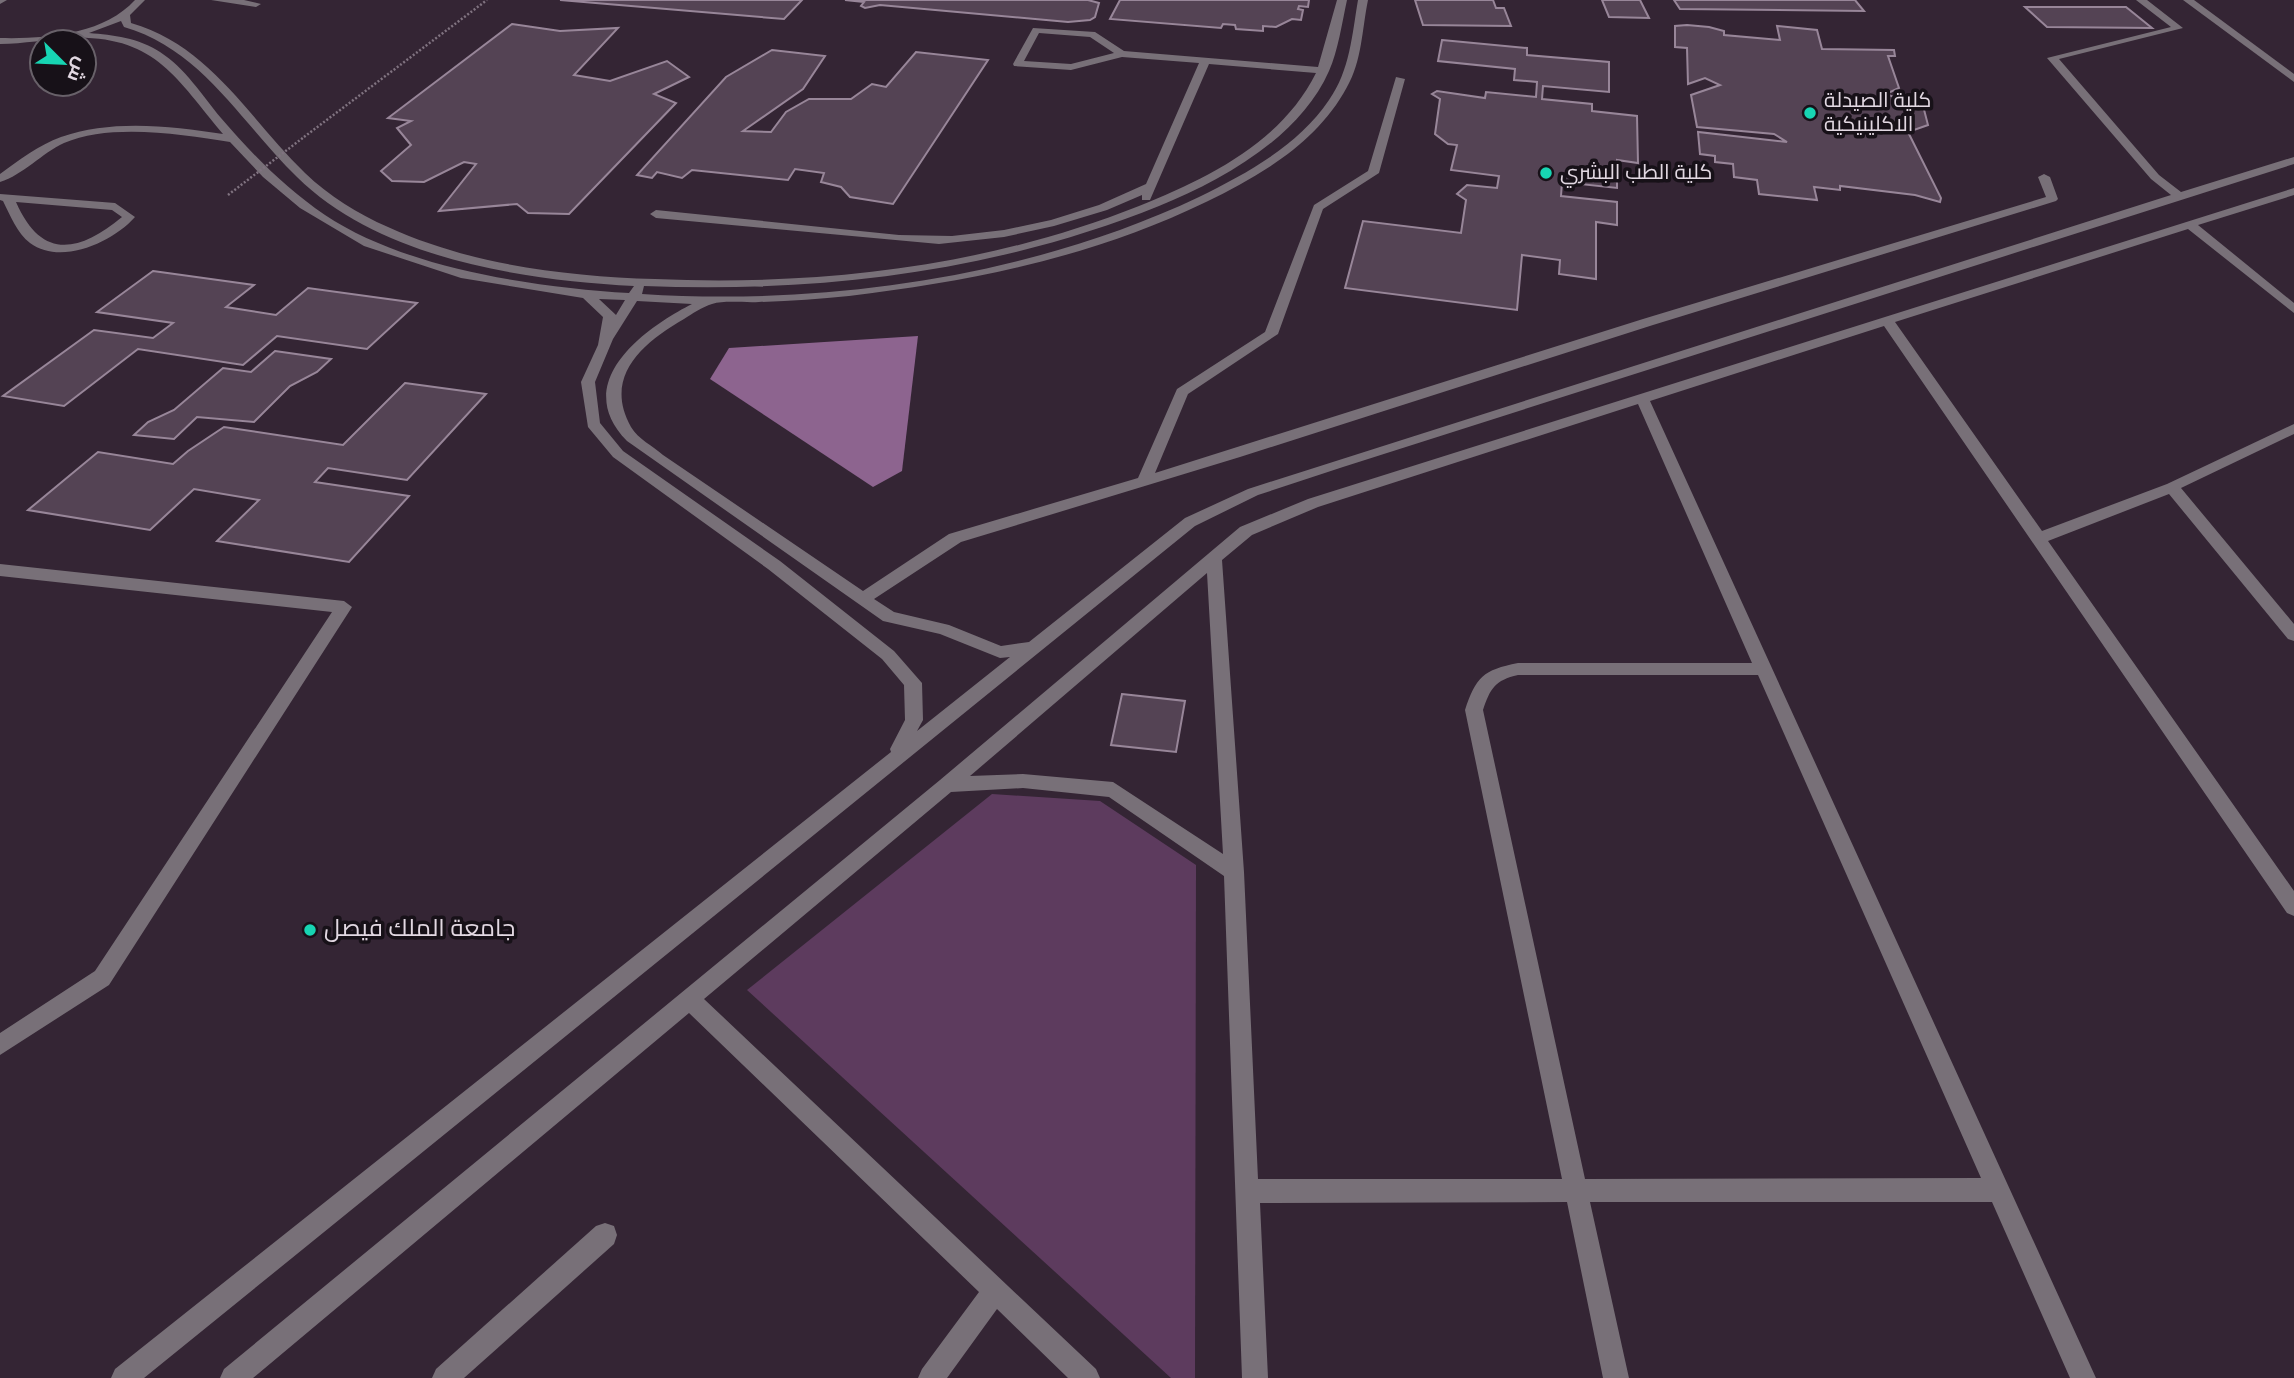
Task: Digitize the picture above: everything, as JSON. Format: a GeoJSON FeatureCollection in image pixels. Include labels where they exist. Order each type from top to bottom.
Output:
{"type":"FeatureCollection","features":[{"type":"Feature","properties":{"kind":"street"},"geometry":{"type":"LineString","coordinates":[[94,28],[125,15],[140,0]]}},
{"type":"Feature","properties":{"kind":"street"},"geometry":{"type":"LineString","coordinates":[[216,0],[256,4]]}},
{"type":"Feature","properties":{"kind":"street"},"geometry":{"type":"LineString","coordinates":[[125,15],[127,25],[177,46],[200,64],[303,177],[327,196],[384,229],[412,241],[512,267],[679,284],[814,282],[868,277],[1010,251],[1076,233],[1140,211],[1201,182],[1243,158],[1273,136],[1297,111],[1324,71],[1342,0]]}},
{"type":"Feature","properties":{"kind":"street"},"geometry":{"type":"LineString","coordinates":[[98,37],[121,39],[156,54],[176,71],[285,193],[304,208],[368,243],[442,269],[548,290],[668,299],[813,297],[949,279],[1094,246],[1210,199],[1264,167],[1296,143],[1322,116],[1343,87],[1352,61],[1363,0]]}},
{"type":"Feature","properties":{"kind":"street"},"geometry":{"type":"LineString","coordinates":[[2141,0],[2178,28],[2052,58],[2155,177],[2179,196]]}},
{"type":"Feature","properties":{"kind":"street"},"geometry":{"type":"LineString","coordinates":[[2188,0],[2294,79]]}},
{"type":"Feature","properties":{"kind":"street"},"geometry":{"type":"LineString","coordinates":[[1122,54],[1093,34],[1036,30],[1018,64],[1071,68],[1122,54],[1324,71]]}},
{"type":"Feature","properties":{"kind":"street"},"geometry":{"type":"LineString","coordinates":[[0,41],[28,41]]}},
{"type":"Feature","properties":{"kind":"street"},"geometry":{"type":"LineString","coordinates":[[0,52],[28,42]]}},
{"type":"Feature","properties":{"kind":"street"},"geometry":{"type":"LineString","coordinates":[[1140,211],[1205,61]]}},
{"type":"Feature","properties":{"kind":"street"},"geometry":{"type":"LineString","coordinates":[[1144,481],[1182,392],[1270,334],[1318,207],[1373,173],[1400,79]]}},
{"type":"Feature","properties":{"kind":"street"},"geometry":{"type":"LineString","coordinates":[[0,179],[32,157],[65,140],[102,132],[173,132],[234,139]]}},
{"type":"Feature","properties":{"kind":"street"},"geometry":{"type":"LineString","coordinates":[[124,1378],[1190,522],[1253,492],[2294,160]]}},
{"type":"Feature","properties":{"kind":"street"},"geometry":{"type":"LineString","coordinates":[[862,599],[956,538],[2052,199],[2044,177]]}},
{"type":"Feature","properties":{"kind":"street"},"geometry":{"type":"LineString","coordinates":[[656,214],[891,237],[950,240],[1031,229],[1069,219],[1109,207],[1150,187]]}},
{"type":"Feature","properties":{"kind":"street"},"geometry":{"type":"LineString","coordinates":[[233,1378],[947,785],[1246,531],[1313,503],[2294,191]]}},
{"type":"Feature","properties":{"kind":"street"},"geometry":{"type":"LineString","coordinates":[[4,198],[116,207],[129,217],[116,230],[86,245],[62,249],[36,243],[19,223],[4,198]]}},
{"type":"Feature","properties":{"kind":"street"},"geometry":{"type":"LineString","coordinates":[[2189,224],[2294,309]]}},
{"type":"Feature","properties":{"kind":"street"},"geometry":{"type":"LineString","coordinates":[[642,282],[606,341],[588,382],[593,424],[618,454],[774,565],[888,655],[913,682],[914,720],[894,758]]}},
{"type":"Feature","properties":{"kind":"street"},"geometry":{"type":"LineString","coordinates":[[643,341],[679,284]]}},
{"type":"Feature","properties":{"kind":"street"},"geometry":{"type":"LineString","coordinates":[[584,293],[610,316],[606,341]]}},
{"type":"Feature","properties":{"kind":"street"},"geometry":{"type":"LineString","coordinates":[[713,299],[670,320],[643,341],[621,365],[612,394],[626,431],[658,458],[888,617],[943,629],[1000,652],[1031,648]]}},
{"type":"Feature","properties":{"kind":"street"},"geometry":{"type":"LineString","coordinates":[[1887,320],[2294,908]]}},
{"type":"Feature","properties":{"kind":"street"},"geometry":{"type":"LineString","coordinates":[[1642,398],[2083,1378]]}},
{"type":"Feature","properties":{"kind":"street"},"geometry":{"type":"LineString","coordinates":[[2037,539],[2172,487],[2294,428]]}},
{"type":"Feature","properties":{"kind":"street"},"geometry":{"type":"LineString","coordinates":[[2172,487],[2294,635]]}},
{"type":"Feature","properties":{"kind":"street"},"geometry":{"type":"LineString","coordinates":[[1214,557],[1234,872],[1255,1378]]}},
{"type":"Feature","properties":{"kind":"street"},"geometry":{"type":"LineString","coordinates":[[0,570],[344,607],[102,978],[0,1045]]}},
{"type":"Feature","properties":{"kind":"street"},"geometry":{"type":"LineString","coordinates":[[1616,1378],[1474,710],[1481,688],[1493,674],[1518,669],[1764,669]]}},
{"type":"Feature","properties":{"kind":"street"},"geometry":{"type":"LineString","coordinates":[[947,785],[1023,781],[1113,790],[1234,872]]}},
{"type":"Feature","properties":{"kind":"street"},"geometry":{"type":"LineString","coordinates":[[689,999],[1087,1378]]}},
{"type":"Feature","properties":{"kind":"street"},"geometry":{"type":"LineString","coordinates":[[1246,1191],[1998,1190]]}},
{"type":"Feature","properties":{"kind":"street"},"geometry":{"type":"LineString","coordinates":[[445,1378],[605,1236]]}},
{"type":"Feature","properties":{"kind":"street"},"geometry":{"type":"LineString","coordinates":[[932,1378],[995,1291]]}},
{"type":"Feature","properties":{"kind":"path"},"geometry":{"type":"LineString","coordinates":[[228,195],[487,0]]}},
{"type":"Feature","properties":{"kind":"shaded area"},"geometry":{"type":"Polygon","coordinates":[[[918,336],[902,471],[873,487],[710,379],[729,348],[918,336]]]}},
{"type":"Feature","properties":{"kind":"shaded area"},"geometry":{"type":"Polygon","coordinates":[[[992,794],[1100,801],[1196,865],[1195,1378],[1171,1378],[747,990],[992,794]]]}},
{"type":"Feature","properties":{"kind":"building"},"geometry":{"type":"Polygon","coordinates":[[[560,0],[802,0],[784,19],[560,0]]]}},
{"type":"Feature","properties":{"kind":"building"},"geometry":{"type":"Polygon","coordinates":[[[845,0],[1088,0],[1099,3],[1095,17],[1068,22],[880,5],[865,8],[861,6],[864,2],[845,0]]]}},
{"type":"Feature","properties":{"kind":"building"},"geometry":{"type":"Polygon","coordinates":[[[1120,0],[1309,0],[1308,7],[1299,6],[1298,9],[1303,10],[1301,20],[1292,19],[1276,27],[1263,26],[1263,31],[1236,29],[1235,25],[1223,24],[1221,28],[1110,19],[1120,0]]]}},
{"type":"Feature","properties":{"kind":"building"},"geometry":{"type":"Polygon","coordinates":[[[1415,0],[1493,0],[1496,8],[1504,8],[1511,26],[1423,25],[1415,0]]]}},
{"type":"Feature","properties":{"kind":"building"},"geometry":{"type":"Polygon","coordinates":[[[1602,0],[1640,0],[1649,18],[1609,17],[1602,0]]]}},
{"type":"Feature","properties":{"kind":"building"},"geometry":{"type":"Polygon","coordinates":[[[1674,0],[1855,0],[1864,11],[1680,9],[1674,0]]]}},
{"type":"Feature","properties":{"kind":"building"},"geometry":{"type":"Polygon","coordinates":[[[2025,7],[2126,7],[2152,28],[2047,27],[2025,7]]]}},
{"type":"Feature","properties":{"kind":"building"},"geometry":{"type":"Polygon","coordinates":[[[512,24],[560,31],[618,28],[574,75],[610,81],[667,61],[689,77],[654,94],[676,103],[569,214],[528,213],[517,204],[439,211],[476,164],[464,162],[424,182],[392,181],[381,171],[411,145],[397,128],[411,121],[388,118],[512,24]]]}},
{"type":"Feature","properties":{"kind":"building","name":"كلية الصيدلة الاكلينيكية"},"geometry":{"type":"Polygon","coordinates":[[[1687,25],[1724,31],[1724,35],[1780,40],[1777,26],[1817,30],[1822,49],[1894,50],[1895,56],[1888,56],[1899,88],[1886,94],[1904,101],[1920,94],[1928,125],[1908,132],[1941,198],[1940,202],[1915,195],[1840,186],[1840,190],[1814,187],[1817,200],[1759,194],[1757,180],[1734,177],[1733,164],[1715,162],[1715,156],[1700,154],[1698,132],[1787,142],[1774,134],[1697,127],[1691,95],[1720,85],[1705,78],[1688,84],[1687,48],[1675,47],[1675,26],[1687,25]]]}},
{"type":"Feature","properties":{"kind":"building","name":"كلية الطب البشري"},"geometry":{"type":"Polygon","coordinates":[[[1442,40],[1527,48],[1527,55],[1609,62],[1609,92],[1543,86],[1542,99],[1592,104],[1592,111],[1637,116],[1638,163],[1617,160],[1617,188],[1562,182],[1561,196],[1617,202],[1617,225],[1596,222],[1596,279],[1559,274],[1560,260],[1522,255],[1517,310],[1345,288],[1363,221],[1461,233],[1466,200],[1457,194],[1467,185],[1497,188],[1499,176],[1451,170],[1457,145],[1448,144],[1435,134],[1440,99],[1432,94],[1437,91],[1485,98],[1486,92],[1536,97],[1537,82],[1514,80],[1515,69],[1438,61],[1442,40]]]}},
{"type":"Feature","properties":{"kind":"building"},"geometry":{"type":"Polygon","coordinates":[[[772,50],[825,56],[803,89],[743,131],[771,132],[786,112],[809,99],[851,99],[872,84],[886,87],[916,52],[988,60],[893,204],[850,197],[841,187],[821,182],[824,173],[795,169],[788,180],[692,170],[682,178],[657,172],[652,178],[637,175],[726,77],[772,50]]]}},
{"type":"Feature","properties":{"kind":"building"},"geometry":{"type":"Polygon","coordinates":[[[153,271],[254,285],[226,307],[276,315],[308,288],[417,303],[367,349],[277,336],[243,365],[138,349],[64,406],[3,396],[94,330],[153,338],[173,323],[97,312],[153,271]]]}},
{"type":"Feature","properties":{"kind":"building"},"geometry":{"type":"Polygon","coordinates":[[[275,351],[331,359],[317,372],[290,386],[254,422],[197,417],[174,439],[134,435],[148,422],[174,410],[223,368],[251,372],[275,351]]]}},
{"type":"Feature","properties":{"kind":"building"},"geometry":{"type":"Polygon","coordinates":[[[405,383],[486,394],[407,480],[328,468],[315,482],[409,496],[349,562],[217,541],[259,500],[194,489],[150,530],[28,510],[98,452],[173,464],[224,427],[343,445],[405,383]]]}},
{"type":"Feature","properties":{"kind":"building"},"geometry":{"type":"Polygon","coordinates":[[[1122,694],[1185,701],[1176,752],[1111,745],[1122,694]]]}},
{"type":"Feature","properties":{"kind":"place","name":"كلية الصيدلة الاكلينيكية"},"geometry":{"type":"Point","coordinates":[1810,113]}},
{"type":"Feature","properties":{"kind":"place","name":"كلية الطب البشري"},"geometry":{"type":"Point","coordinates":[1546,173]}},
{"type":"Feature","properties":{"kind":"place","name":"جامعة الملك فيصل"},"geometry":{"type":"Point","coordinates":[310,930]}}]}
